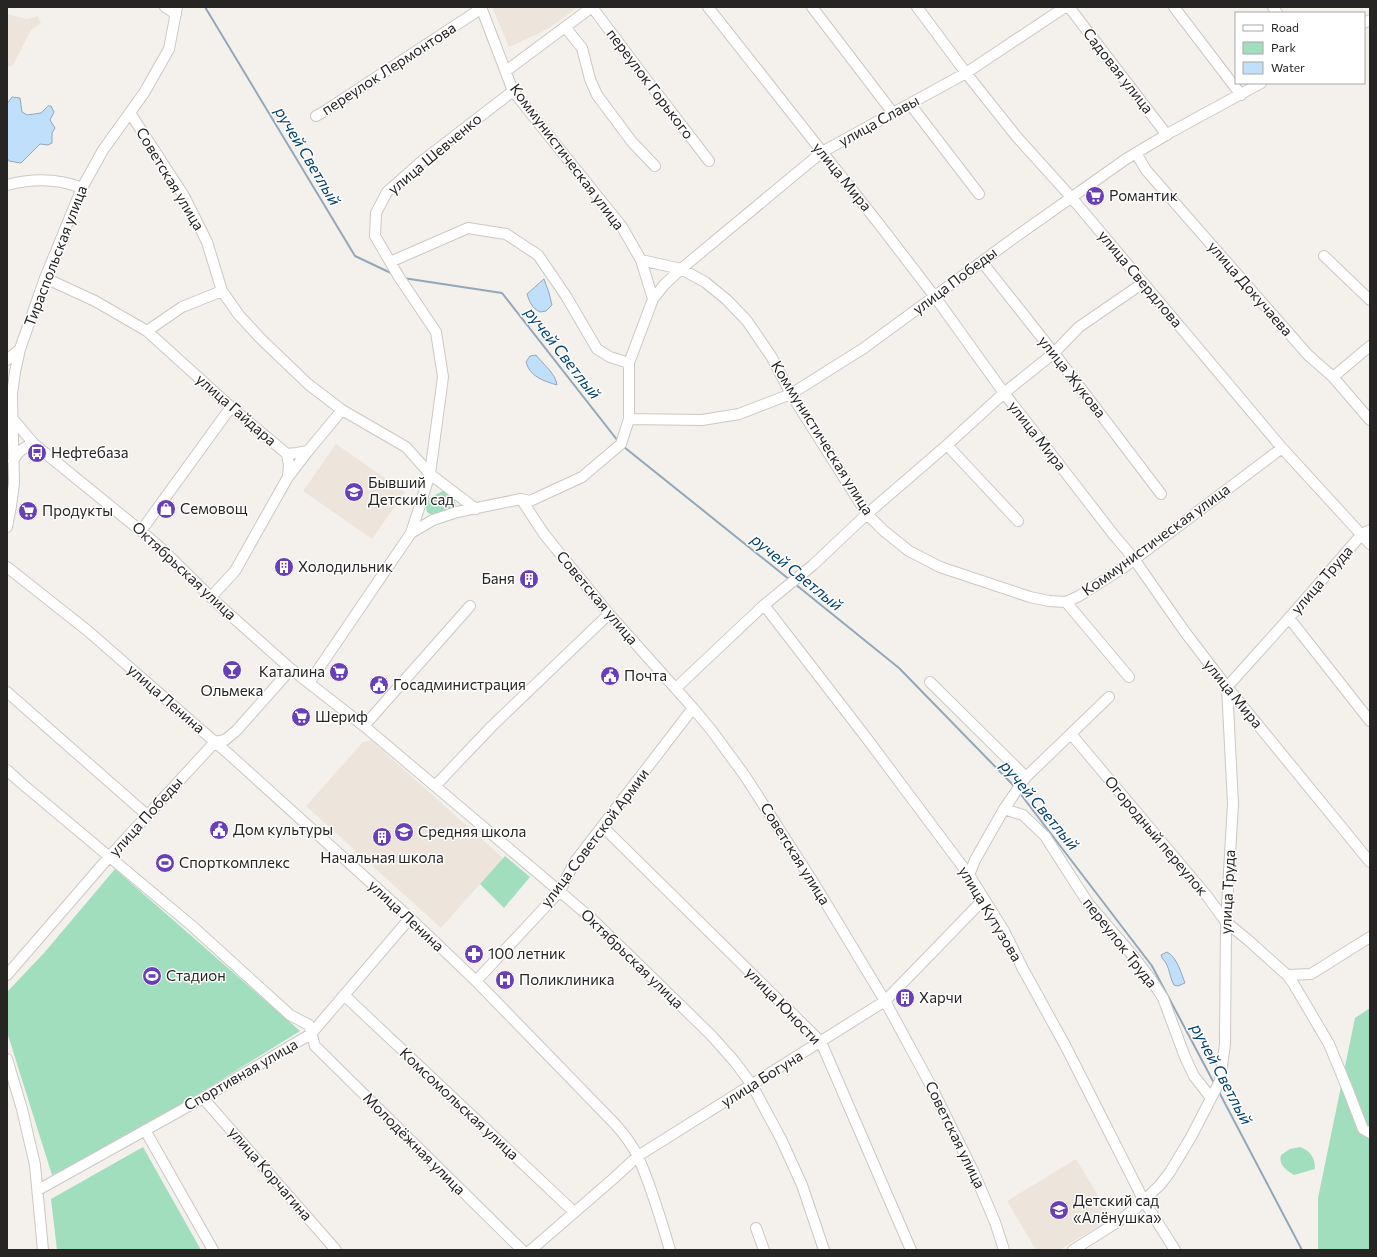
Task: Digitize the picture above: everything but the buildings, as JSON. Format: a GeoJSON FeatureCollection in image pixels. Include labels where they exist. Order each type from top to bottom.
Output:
{"type":"FeatureCollection","features":[{"type":"Feature","properties":{"kind":"street"},"geometry":{"type":"LineString","coordinates":[[165,7],[176,10]]}},
{"type":"Feature","properties":{"kind":"street"},"geometry":{"type":"LineString","coordinates":[[506,71],[592,7]]}},
{"type":"Feature","properties":{"kind":"street","name":"переулок Горького"},"geometry":{"type":"LineString","coordinates":[[592,7],[709,161]]}},
{"type":"Feature","properties":{"kind":"street","name":"улица Мира"},"geometry":{"type":"LineString","coordinates":[[708,7],[935,297],[1004,393],[1134,559],[1185,632],[1227,687],[1370,862]]}},
{"type":"Feature","properties":{"kind":"street"},"geometry":{"type":"LineString","coordinates":[[812,7],[893,113]]}},
{"type":"Feature","properties":{"kind":"street","name":"улица Свердлова"},"geometry":{"type":"LineString","coordinates":[[917,7],[966,73],[1016,136],[1071,197],[1282,448],[1366,532],[1370,544]]}},
{"type":"Feature","properties":{"kind":"street","name":"улица Славы"},"geometry":{"type":"LineString","coordinates":[[653,299],[664,285],[681,269],[822,152],[966,73],[1065,7]]}},
{"type":"Feature","properties":{"kind":"street","name":"Садовая улица"},"geometry":{"type":"LineString","coordinates":[[1069,7],[1167,135]]}},
{"type":"Feature","properties":{"kind":"street"},"geometry":{"type":"LineString","coordinates":[[1174,7],[1241,94]]}},
{"type":"Feature","properties":{"kind":"street","name":"Коммунистическая улица"},"geometry":{"type":"LineString","coordinates":[[482,8],[513,90],[622,227],[641,260],[653,299]]}},
{"type":"Feature","properties":{"kind":"street","name":"переулок Лермонтова"},"geometry":{"type":"LineString","coordinates":[[316,116],[482,8]]}},
{"type":"Feature","properties":{"kind":"street","name":"Тираспольская улица"},"geometry":{"type":"LineString","coordinates":[[7,527],[14,483],[10,416],[15,372],[20,349],[45,278],[82,188],[103,150],[144,93],[168,49],[176,10]]}},
{"type":"Feature","properties":{"kind":"street"},"geometry":{"type":"LineString","coordinates":[[565,28],[582,48],[590,79],[597,96],[632,142],[654,166]]}},
{"type":"Feature","properties":{"kind":"street","name":"улица Победы"},"geometry":{"type":"LineString","coordinates":[[630,419],[702,420],[739,414],[791,394],[864,348],[1071,197],[1136,153],[1259,84]]}},
{"type":"Feature","properties":{"kind":"street","name":"улица Шевченко"},"geometry":{"type":"LineString","coordinates":[[430,474],[443,377],[436,332],[390,262],[375,236],[376,213],[387,192],[421,162],[513,90]]}},
{"type":"Feature","properties":{"kind":"street"},"geometry":{"type":"LineString","coordinates":[[910,104],[979,194]]}},
{"type":"Feature","properties":{"kind":"street","name":"Советская улица"},"geometry":{"type":"LineString","coordinates":[[130,113],[184,196],[207,242],[222,291],[239,315],[260,338],[308,384],[342,410],[406,447],[430,474],[476,509]]}},
{"type":"Feature","properties":{"kind":"street","name":"улица Докучаева"},"geometry":{"type":"LineString","coordinates":[[1136,153],[1146,170],[1297,343],[1333,377],[1370,420]]}},
{"type":"Feature","properties":{"kind":"street"},"geometry":{"type":"LineString","coordinates":[[7,185],[30,180],[48,180],[70,183],[82,188]]}},
{"type":"Feature","properties":{"kind":"street"},"geometry":{"type":"LineString","coordinates":[[390,262],[468,228],[506,234],[538,255],[566,296],[597,349],[610,357],[629,364]]}},
{"type":"Feature","properties":{"kind":"street"},"geometry":{"type":"LineString","coordinates":[[1324,256],[1370,300]]}},
{"type":"Feature","properties":{"kind":"street","name":"Коммунистическая улица"},"geometry":{"type":"LineString","coordinates":[[641,260],[681,269],[705,282],[727,300],[747,321],[771,356],[791,394],[866,514],[884,531],[909,551],[940,567],[1030,597],[1049,601],[1066,602],[1079,596],[1123,568],[1282,448]]}},
{"type":"Feature","properties":{"kind":"street","name":"улица Жукова"},"geometry":{"type":"LineString","coordinates":[[982,262],[1054,353],[1161,494]]}},
{"type":"Feature","properties":{"kind":"street","name":"улица Гайдара"},"geometry":{"type":"LineString","coordinates":[[45,278],[94,301],[147,331],[231,407],[287,454],[289,465],[288,477]]}},
{"type":"Feature","properties":{"kind":"street"},"geometry":{"type":"LineString","coordinates":[[676,688],[764,605],[813,565],[866,514],[947,445],[1004,393],[1054,353],[1079,327],[1143,283]]}},
{"type":"Feature","properties":{"kind":"street"},"geometry":{"type":"LineString","coordinates":[[147,331],[182,307],[222,291]]}},
{"type":"Feature","properties":{"kind":"street"},"geometry":{"type":"LineString","coordinates":[[411,533],[433,520],[457,512],[521,498],[530,501],[582,477],[621,444],[630,419],[629,364],[653,299]]}},
{"type":"Feature","properties":{"kind":"street"},"geometry":{"type":"LineString","coordinates":[[1333,377],[1370,346]]}},
{"type":"Feature","properties":{"kind":"street"},"geometry":{"type":"LineString","coordinates":[[7,360],[20,349]]}},
{"type":"Feature","properties":{"kind":"street"},"geometry":{"type":"LineString","coordinates":[[141,531],[231,407]]}},
{"type":"Feature","properties":{"kind":"street"},"geometry":{"type":"LineString","coordinates":[[211,597],[235,571],[288,477],[342,410]]}},
{"type":"Feature","properties":{"kind":"street","name":"Октябрьская улица"},"geometry":{"type":"LineString","coordinates":[[10,416],[34,444],[162,549],[211,597],[291,669],[364,726],[591,918],[711,1035],[735,1062],[752,1085],[781,1139],[802,1185],[824,1250]]}},
{"type":"Feature","properties":{"kind":"street"},"geometry":{"type":"LineString","coordinates":[[13,463],[16,455],[21,449],[34,444]]}},
{"type":"Feature","properties":{"kind":"street"},"geometry":{"type":"LineString","coordinates":[[947,445],[1018,521]]}},
{"type":"Feature","properties":{"kind":"street"},"geometry":{"type":"LineString","coordinates":[[287,454],[308,451]]}},
{"type":"Feature","properties":{"kind":"street"},"geometry":{"type":"LineString","coordinates":[[309,683],[411,533],[430,474]]}},
{"type":"Feature","properties":{"kind":"street","name":"Советская улица"},"geometry":{"type":"LineString","coordinates":[[521,498],[544,534],[609,614],[693,708],[745,776],[815,885],[885,1001],[930,1084],[974,1173],[995,1222],[1004,1250]]}},
{"type":"Feature","properties":{"kind":"street","name":"улица Труда"},"geometry":{"type":"LineString","coordinates":[[1073,1250],[1119,1221],[1144,1201],[1160,1185],[1170,1172],[1191,1137],[1215,1091],[1226,1044],[1226,922],[1233,804],[1227,687],[1366,532]]}},
{"type":"Feature","properties":{"kind":"street","name":"улица Ленина"},"geometry":{"type":"LineString","coordinates":[[7,567],[88,631],[215,742],[410,918],[476,981],[615,1124],[627,1138],[638,1156],[660,1216],[670,1250]]}},
{"type":"Feature","properties":{"kind":"street"},"geometry":{"type":"LineString","coordinates":[[1066,602],[1129,677]]}},
{"type":"Feature","properties":{"kind":"street","name":"улица Кутузова"},"geometry":{"type":"LineString","coordinates":[[764,605],[856,724],[968,875],[984,899],[1004,931],[1066,1047],[1144,1201],[1175,1250]]}},
{"type":"Feature","properties":{"kind":"street"},"geometry":{"type":"LineString","coordinates":[[364,726],[470,606]]}},
{"type":"Feature","properties":{"kind":"street"},"geometry":{"type":"LineString","coordinates":[[435,786],[492,726],[609,614]]}},
{"type":"Feature","properties":{"kind":"street"},"geometry":{"type":"LineString","coordinates":[[1290,618],[1370,721]]}},
{"type":"Feature","properties":{"kind":"street","name":"улица Победы"},"geometry":{"type":"LineString","coordinates":[[7,975],[146,815],[215,742],[225,740],[236,731],[291,669]]}},
{"type":"Feature","properties":{"kind":"street"},"geometry":{"type":"LineString","coordinates":[[930,682],[1026,777]]}},
{"type":"Feature","properties":{"kind":"street"},"geometry":{"type":"LineString","coordinates":[[7,692],[146,815]]}},
{"type":"Feature","properties":{"kind":"street"},"geometry":{"type":"LineString","coordinates":[[968,875],[1004,809],[1026,777],[1108,697]]}},
{"type":"Feature","properties":{"kind":"street","name":"улица Советской Армии"},"geometry":{"type":"LineString","coordinates":[[476,981],[560,891],[574,863],[693,708]]}},
{"type":"Feature","properties":{"kind":"street","name":"Огородный переулок"},"geometry":{"type":"LineString","coordinates":[[1071,734],[1226,922],[1287,975],[1329,1044],[1363,1129],[1370,1133]]}},
{"type":"Feature","properties":{"kind":"street"},"geometry":{"type":"LineString","coordinates":[[7,770],[109,857]]}},
{"type":"Feature","properties":{"kind":"street","name":"переулок Труда"},"geometry":{"type":"LineString","coordinates":[[1004,809],[1023,816],[1045,836],[1088,903],[1134,957],[1163,998],[1185,1057],[1194,1076],[1215,1091]]}},
{"type":"Feature","properties":{"kind":"street","name":"улица Юности"},"geometry":{"type":"LineString","coordinates":[[603,827],[821,1042],[911,1250]]}},
{"type":"Feature","properties":{"kind":"street","name":"Молодёжная улица"},"geometry":{"type":"LineString","coordinates":[[109,857],[191,925],[290,1014],[309,1025],[314,1046],[522,1250]]}},
{"type":"Feature","properties":{"kind":"street","name":"улица Богуна"},"geometry":{"type":"LineString","coordinates":[[531,1250],[638,1156],[885,1001],[984,899]]}},
{"type":"Feature","properties":{"kind":"street","name":"Спортивная улица"},"geometry":{"type":"LineString","coordinates":[[38,1190],[203,1098],[310,1034],[410,918]]}},
{"type":"Feature","properties":{"kind":"street"},"geometry":{"type":"LineString","coordinates":[[1287,975],[1311,974],[1370,937]]}},
{"type":"Feature","properties":{"kind":"street","name":"Комсомольская улица"},"geometry":{"type":"LineString","coordinates":[[344,995],[574,1212]]}},
{"type":"Feature","properties":{"kind":"street"},"geometry":{"type":"LineString","coordinates":[[7,1059],[30,1140],[35,1165],[43,1250]]}},
{"type":"Feature","properties":{"kind":"street","name":"улица Корчагина"},"geometry":{"type":"LineString","coordinates":[[203,1098],[336,1250]]}},
{"type":"Feature","properties":{"kind":"street"},"geometry":{"type":"LineString","coordinates":[[145,1130],[213,1250]]}},
{"type":"Feature","properties":{"kind":"street"},"geometry":{"type":"LineString","coordinates":[[756,1228],[764,1250]]}},
{"type":"Feature","properties":{"kind":"shaded area"},"geometry":{"type":"Polygon","coordinates":[[[492,7],[578,7],[548,29],[509,47],[492,7]]]}},
{"type":"Feature","properties":{"kind":"shaded area"},"geometry":{"type":"Polygon","coordinates":[[[7,14],[27,19],[38,16],[41,23],[31,30],[13,65],[7,67],[7,14]]]}},
{"type":"Feature","properties":{"kind":"shaded area","name":"Бывший Детский сад"},"geometry":{"type":"Polygon","coordinates":[[[336,444],[405,492],[372,539],[303,491],[336,444]]]}},
{"type":"Feature","properties":{"kind":"shaded area","name":"Средняя школа"},"geometry":{"type":"Polygon","coordinates":[[[371,740],[503,858],[441,928],[306,806],[363,742],[371,740]]]}},
{"type":"Feature","properties":{"kind":"shaded area","name":"Детский сад «Алёнушка»"},"geometry":{"type":"Polygon","coordinates":[[[1076,1159],[1112,1218],[1059,1250],[1036,1250],[1007,1201],[1076,1159]]]}},
{"type":"Feature","properties":{"kind":"green space"},"geometry":{"type":"Polygon","coordinates":[[[445,490],[454,500],[456,508],[437,515],[427,512],[426,508],[429,498],[445,490]]]}},
{"type":"Feature","properties":{"kind":"green space"},"geometry":{"type":"Polygon","coordinates":[[[505,856],[530,877],[504,908],[480,884],[505,856]]]}},
{"type":"Feature","properties":{"kind":"green space"},"geometry":{"type":"Polygon","coordinates":[[[115,869],[300,1031],[184,1103],[52,1175],[7,1032],[7,992],[44,953],[115,869]]]}},
{"type":"Feature","properties":{"kind":"green space"},"geometry":{"type":"Polygon","coordinates":[[[1370,1008],[1370,1250],[1318,1250],[1318,1198],[1355,1018],[1370,1008]]]}},
{"type":"Feature","properties":{"kind":"green space"},"geometry":{"type":"Polygon","coordinates":[[[143,1147],[201,1250],[57,1250],[51,1199],[143,1147]]]}},
{"type":"Feature","properties":{"kind":"green space"},"geometry":{"type":"Polygon","coordinates":[[[1300,1147],[1312,1155],[1315,1169],[1294,1175],[1286,1170],[1280,1159],[1281,1155],[1290,1149],[1300,1147]]]}},
{"type":"Feature","properties":{"kind":"water"},"geometry":{"type":"Polygon","coordinates":[[[12,97],[20,98],[22,112],[27,115],[41,113],[48,106],[51,106],[54,112],[50,120],[55,128],[52,133],[52,143],[48,145],[40,144],[21,163],[9,161],[7,158],[7,104],[12,97]]]}},
{"type":"Feature","properties":{"kind":"water"},"geometry":{"type":"Polygon","coordinates":[[[544,279],[552,305],[546,311],[540,312],[532,305],[527,294],[544,279]]]}},
{"type":"Feature","properties":{"kind":"water"},"geometry":{"type":"Polygon","coordinates":[[[536,355],[552,373],[557,385],[538,378],[528,367],[526,362],[530,356],[536,355]]]}},
{"type":"Feature","properties":{"kind":"water"},"geometry":{"type":"Polygon","coordinates":[[[1167,952],[1176,961],[1185,983],[1178,986],[1174,985],[1166,963],[1161,955],[1167,952]]]}},
{"type":"Feature","properties":{"kind":"waterway","name":"ручей Светлый"},"geometry":{"type":"LineString","coordinates":[[205,7],[355,256],[393,274]]}},
{"type":"Feature","properties":{"kind":"waterway","name":"ручей Светлый"},"geometry":{"type":"LineString","coordinates":[[403,278],[502,293],[618,441]]}},
{"type":"Feature","properties":{"kind":"waterway","name":"ручей Светлый"},"geometry":{"type":"LineString","coordinates":[[624,447],[790,580]]}},
{"type":"Feature","properties":{"kind":"waterway","name":"ручей Светлый"},"geometry":{"type":"LineString","coordinates":[[795,584],[899,668],[1015,787]]}},
{"type":"Feature","properties":{"kind":"waterway","name":"ручей Светлый"},"geometry":{"type":"LineString","coordinates":[[1019,792],[1152,966],[1214,1083]]}},
{"type":"Feature","properties":{"kind":"waterway","name":"ручей Светлый"},"geometry":{"type":"LineString","coordinates":[[1219,1092],[1302,1250]]}},
{"type":"Feature","properties":{"kind":"place","name":"Романтик"},"geometry":{"type":"Point","coordinates":[1095,196]}},
{"type":"Feature","properties":{"kind":"place","name":"Нефтебаза"},"geometry":{"type":"Point","coordinates":[37,453]}},
{"type":"Feature","properties":{"kind":"place","name":"Бывший Детский сад"},"geometry":{"type":"Point","coordinates":[354,492]}},
{"type":"Feature","properties":{"kind":"place","name":"Семовощ"},"geometry":{"type":"Point","coordinates":[166,509]}},
{"type":"Feature","properties":{"kind":"place","name":"Продукты"},"geometry":{"type":"Point","coordinates":[28,511]}},
{"type":"Feature","properties":{"kind":"place","name":"Холодильник"},"geometry":{"type":"Point","coordinates":[284,567]}},
{"type":"Feature","properties":{"kind":"place","name":"Баня"},"geometry":{"type":"Point","coordinates":[529,579]}},
{"type":"Feature","properties":{"kind":"place","name":"Ольмека"},"geometry":{"type":"Point","coordinates":[232,670]}},
{"type":"Feature","properties":{"kind":"place","name":"Каталина"},"geometry":{"type":"Point","coordinates":[339,672]}},
{"type":"Feature","properties":{"kind":"place","name":"Почта"},"geometry":{"type":"Point","coordinates":[610,676]}},
{"type":"Feature","properties":{"kind":"place","name":"Госадминистрация"},"geometry":{"type":"Point","coordinates":[379,685]}},
{"type":"Feature","properties":{"kind":"place","name":"Шериф"},"geometry":{"type":"Point","coordinates":[301,717]}},
{"type":"Feature","properties":{"kind":"place","name":"Дом культуры"},"geometry":{"type":"Point","coordinates":[219,830]}},
{"type":"Feature","properties":{"kind":"place","name":"Средняя школа"},"geometry":{"type":"Point","coordinates":[404,832]}},
{"type":"Feature","properties":{"kind":"place","name":"Начальная школа"},"geometry":{"type":"Point","coordinates":[382,837]}},
{"type":"Feature","properties":{"kind":"place","name":"Спорткомплекс"},"geometry":{"type":"Point","coordinates":[165,863]}},
{"type":"Feature","properties":{"kind":"place","name":"100 летник"},"geometry":{"type":"Point","coordinates":[474,954]}},
{"type":"Feature","properties":{"kind":"place","name":"Стадион"},"geometry":{"type":"Point","coordinates":[152,976]}},
{"type":"Feature","properties":{"kind":"place","name":"Поликлиника"},"geometry":{"type":"Point","coordinates":[505,980]}},
{"type":"Feature","properties":{"kind":"place","name":"Харчи"},"geometry":{"type":"Point","coordinates":[905,998]}},
{"type":"Feature","properties":{"kind":"place","name":"Детский сад «Алёнушка»"},"geometry":{"type":"Point","coordinates":[1059,1210]}}]}
